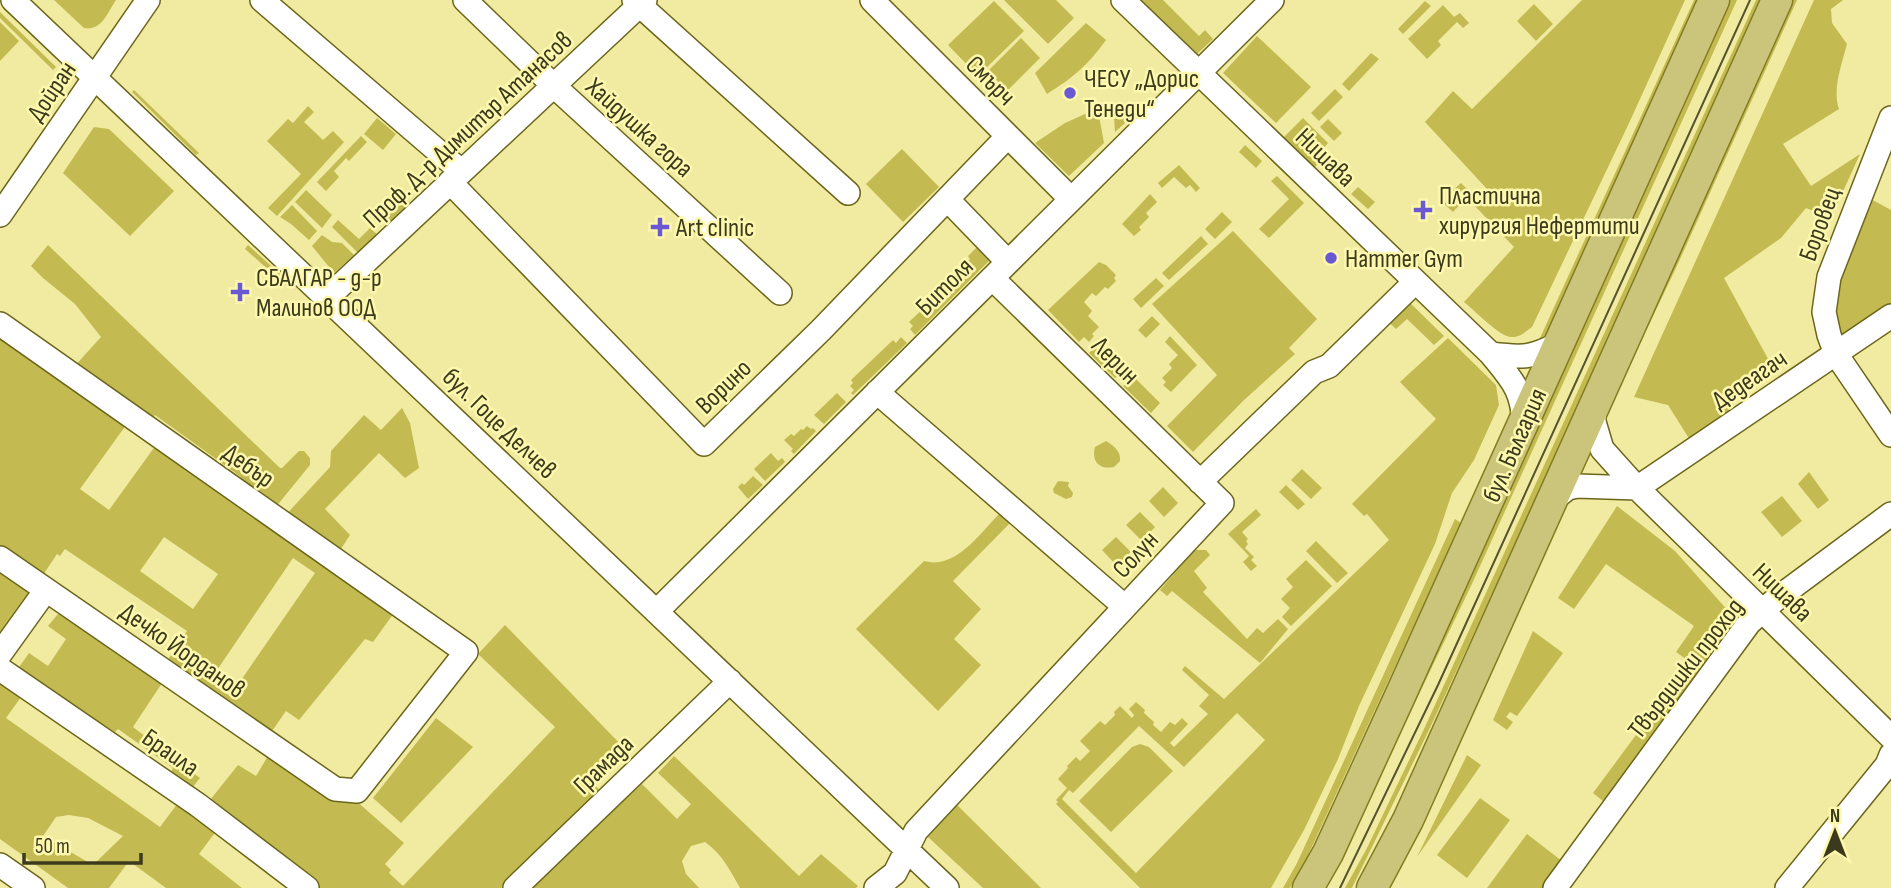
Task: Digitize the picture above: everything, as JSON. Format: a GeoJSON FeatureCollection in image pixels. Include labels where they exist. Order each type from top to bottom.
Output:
{"type":"FeatureCollection","features":[{"type":"Feature","properties":{"kind":"main road","name":"бул. България"},"geometry":{"type":"LineString","coordinates":[[1308,888],[1332,843],[1524,425],[1714,0]]}},
{"type":"Feature","properties":{"kind":"main road"},"geometry":{"type":"LineString","coordinates":[[1371,888],[1408,820],[1777,0]]}},
{"type":"Feature","properties":{"kind":"street","name":"бул. Гоце Делчев"},"geometry":{"type":"LineString","coordinates":[[13,0],[947,888]]}},
{"type":"Feature","properties":{"kind":"street","name":"Дойран"},"geometry":{"type":"LineString","coordinates":[[0,215],[148,0]]}},
{"type":"Feature","properties":{"kind":"street","name":"Ворино"},"geometry":{"type":"LineString","coordinates":[[262,0],[455,176],[704,444],[821,330],[948,200]]}},
{"type":"Feature","properties":{"kind":"street","name":"Хайдушка гора"},"geometry":{"type":"LineString","coordinates":[[465,0],[554,86],[780,293]]}},
{"type":"Feature","properties":{"kind":"street","name":"Смърч"},"geometry":{"type":"LineString","coordinates":[[872,0],[1071,200]]}},
{"type":"Feature","properties":{"kind":"street","name":"Нишава"},"geometry":{"type":"LineString","coordinates":[[1123,0],[1491,354],[1520,395],[1524,425]]}},
{"type":"Feature","properties":{"kind":"street","name":"Битоля"},"geometry":{"type":"LineString","coordinates":[[657,611],[1272,0]]}},
{"type":"Feature","properties":{"kind":"street","name":"Проф. Д-р Димитър Атанасов"},"geometry":{"type":"LineString","coordinates":[[327,298],[554,86],[639,2]]}},
{"type":"Feature","properties":{"kind":"street"},"geometry":{"type":"LineString","coordinates":[[639,2],[848,193]]}},
{"type":"Feature","properties":{"kind":"street","name":"Боровец"},"geometry":{"type":"LineString","coordinates":[[1891,118],[1827,282],[1824,312],[1836,354],[1891,435]]}},
{"type":"Feature","properties":{"kind":"street"},"geometry":{"type":"LineString","coordinates":[[1000,270],[948,200],[1008,136]]}},
{"type":"Feature","properties":{"kind":"street","name":"Лерин"},"geometry":{"type":"LineString","coordinates":[[1000,270],[1200,482]]}},
{"type":"Feature","properties":{"kind":"street"},"geometry":{"type":"LineString","coordinates":[[1200,482],[1314,372],[1329,366],[1415,282]]}},
{"type":"Feature","properties":{"kind":"street","name":"Дедеагач"},"geometry":{"type":"LineString","coordinates":[[1637,488],[1891,316]]}},
{"type":"Feature","properties":{"kind":"street","name":"Дебър"},"geometry":{"type":"LineString","coordinates":[[0,324],[466,652],[358,791],[335,789]]}},
{"type":"Feature","properties":{"kind":"street"},"geometry":{"type":"LineString","coordinates":[[1491,354],[1523,357],[1541,354],[1560,343]]}},
{"type":"Feature","properties":{"kind":"street"},"geometry":{"type":"LineString","coordinates":[[877,392],[1124,606]]}},
{"type":"Feature","properties":{"kind":"street","name":"Нишава"},"geometry":{"type":"LineString","coordinates":[[1594,408],[1594,422],[1602,449],[1637,488],[1891,737]]}},
{"type":"Feature","properties":{"kind":"street","name":"Солун"},"geometry":{"type":"LineString","coordinates":[[876,888],[895,873],[916,831],[1222,503],[1200,482]]}},
{"type":"Feature","properties":{"kind":"street"},"geometry":{"type":"LineString","coordinates":[[1555,498],[1568,488],[1577,486],[1637,488]]}},
{"type":"Feature","properties":{"kind":"street","name":"Твърдишки проход"},"geometry":{"type":"LineString","coordinates":[[1555,888],[1749,623],[1785,592],[1891,514]]}},
{"type":"Feature","properties":{"kind":"street","name":"Дечко Йорданов"},"geometry":{"type":"LineString","coordinates":[[0,558],[335,789]]}},
{"type":"Feature","properties":{"kind":"street"},"geometry":{"type":"LineString","coordinates":[[0,654],[46,590]]}},
{"type":"Feature","properties":{"kind":"street","name":"Браила"},"geometry":{"type":"LineString","coordinates":[[0,669],[198,805],[307,888]]}},
{"type":"Feature","properties":{"kind":"street","name":"Грамада"},"geometry":{"type":"LineString","coordinates":[[515,888],[730,681]]}},
{"type":"Feature","properties":{"kind":"street"},"geometry":{"type":"LineString","coordinates":[[1787,888],[1887,765],[1891,755]]}},
{"type":"Feature","properties":{"kind":"street"},"geometry":{"type":"LineString","coordinates":[[0,865],[33,888]]}},
{"type":"Feature","properties":{"kind":"shaded area"},"geometry":{"type":"Polygon","coordinates":[[[54,0],[116,0],[100,24],[84,28],[54,0]]]}},
{"type":"Feature","properties":{"kind":"shaded area"},"geometry":{"type":"Polygon","coordinates":[[[1004,0],[1056,0],[1074,18],[1048,44],[1004,0]]]}},
{"type":"Feature","properties":{"kind":"shaded area"},"geometry":{"type":"Polygon","coordinates":[[[1140,0],[1163,0],[1199,36],[1205,30],[1213,39],[1197,54],[1140,0]]]}},
{"type":"Feature","properties":{"kind":"shaded area"},"geometry":{"type":"Polygon","coordinates":[[[1582,0],[1685,0],[1532,327],[1520,336],[1506,336],[1464,302],[1514,247],[1473,204],[1487,189],[1425,122],[1453,91],[1472,109],[1582,0]]]}},
{"type":"Feature","properties":{"kind":"shaded area"},"geometry":{"type":"Polygon","coordinates":[[[1694,0],[1700,0],[1545,342],[1535,349],[1694,0]]]}},
{"type":"Feature","properties":{"kind":"shaded area"},"geometry":{"type":"Polygon","coordinates":[[[1729,0],[1737,0],[1471,586],[1339,860],[1687,90],[1729,0]]]}},
{"type":"Feature","properties":{"kind":"shaded area"},"geometry":{"type":"Polygon","coordinates":[[[1756,0],[1762,0],[1543,484],[1352,888],[1345,888],[1424,729],[1756,0]]]}},
{"type":"Feature","properties":{"kind":"shaded area"},"geometry":{"type":"Polygon","coordinates":[[[1791,0],[1797,0],[1676,268],[1611,404],[1791,0]]]}},
{"type":"Feature","properties":{"kind":"shaded area"},"geometry":{"type":"Polygon","coordinates":[[[1814,0],[1843,0],[1831,9],[1832,23],[1847,44],[1837,85],[1839,109],[1783,144],[1811,186],[1860,154],[1831,218],[1806,208],[1781,238],[1724,278],[1773,368],[1739,390],[1728,415],[1690,440],[1668,405],[1634,397],[1814,0]]]}},
{"type":"Feature","properties":{"kind":"shaded area"},"geometry":{"type":"Polygon","coordinates":[[[994,1],[1024,31],[978,76],[948,45],[994,1]]]}},
{"type":"Feature","properties":{"kind":"shaded area"},"geometry":{"type":"Polygon","coordinates":[[[1425,1],[1431,6],[1403,34],[1398,29],[1425,1]]]}},
{"type":"Feature","properties":{"kind":"shaded area"},"geometry":{"type":"Polygon","coordinates":[[[1534,4],[1553,24],[1536,41],[1517,21],[1534,4]]]}},
{"type":"Feature","properties":{"kind":"shaded area"},"geometry":{"type":"Polygon","coordinates":[[[1443,5],[1454,17],[1460,13],[1469,23],[1463,28],[1457,22],[1438,41],[1441,45],[1427,59],[1408,39],[1443,5]]]}},
{"type":"Feature","properties":{"kind":"shaded area"},"geometry":{"type":"Polygon","coordinates":[[[0,12],[56,67],[53,70],[0,18],[0,12]]]}},
{"type":"Feature","properties":{"kind":"shaded area"},"geometry":{"type":"Polygon","coordinates":[[[0,22],[19,41],[0,61],[0,22]]]}},
{"type":"Feature","properties":{"kind":"shaded area"},"geometry":{"type":"Polygon","coordinates":[[[1086,23],[1106,40],[1080,70],[1047,94],[1035,73],[1086,23]]]}},
{"type":"Feature","properties":{"kind":"shaded area"},"geometry":{"type":"Polygon","coordinates":[[[1257,36],[1311,87],[1276,123],[1223,73],[1257,36]]]}},
{"type":"Feature","properties":{"kind":"shaded area"},"geometry":{"type":"Polygon","coordinates":[[[1021,38],[1040,58],[1007,91],[988,71],[1021,38]]]}},
{"type":"Feature","properties":{"kind":"shaded area"},"geometry":{"type":"Polygon","coordinates":[[[1371,53],[1379,59],[1349,91],[1342,84],[1371,53]]]}},
{"type":"Feature","properties":{"kind":"shaded area"},"geometry":{"type":"Polygon","coordinates":[[[1335,89],[1343,97],[1319,121],[1311,113],[1335,89]]]}},
{"type":"Feature","properties":{"kind":"shaded area"},"geometry":{"type":"Polygon","coordinates":[[[134,90],[199,153],[196,155],[132,92],[134,90]]]}},
{"type":"Feature","properties":{"kind":"shaded area"},"geometry":{"type":"Polygon","coordinates":[[[308,106],[314,112],[304,122],[323,140],[333,131],[344,142],[277,216],[268,208],[301,174],[267,141],[288,119],[293,123],[308,106]]]}},
{"type":"Feature","properties":{"kind":"shaded area"},"geometry":{"type":"Polygon","coordinates":[[[1143,107],[1115,132],[1115,133],[1114,114],[1143,107]]]}},
{"type":"Feature","properties":{"kind":"shaded area"},"geometry":{"type":"Polygon","coordinates":[[[1085,114],[1099,116],[1104,143],[1069,176],[1035,143],[1065,123],[1085,114]]]}},
{"type":"Feature","properties":{"kind":"shaded area"},"geometry":{"type":"Polygon","coordinates":[[[377,118],[396,134],[383,150],[364,134],[377,118]]]}},
{"type":"Feature","properties":{"kind":"shaded area"},"geometry":{"type":"Polygon","coordinates":[[[1303,118],[1328,143],[1322,150],[1326,155],[1314,168],[1283,138],[1303,118]]]}},
{"type":"Feature","properties":{"kind":"shaded area"},"geometry":{"type":"Polygon","coordinates":[[[1328,119],[1342,133],[1334,141],[1320,127],[1328,119]]]}},
{"type":"Feature","properties":{"kind":"shaded area"},"geometry":{"type":"Polygon","coordinates":[[[94,127],[109,129],[174,191],[130,236],[63,173],[94,127]]]}},
{"type":"Feature","properties":{"kind":"shaded area"},"geometry":{"type":"Polygon","coordinates":[[[361,136],[367,142],[349,161],[346,158],[334,171],[339,177],[326,191],[317,182],[361,136]]]}},
{"type":"Feature","properties":{"kind":"shaded area"},"geometry":{"type":"Polygon","coordinates":[[[1245,145],[1262,161],[1256,168],[1239,152],[1245,145]]]}},
{"type":"Feature","properties":{"kind":"shaded area"},"geometry":{"type":"Polygon","coordinates":[[[902,149],[939,187],[903,222],[866,184],[902,149]]]}},
{"type":"Feature","properties":{"kind":"shaded area"},"geometry":{"type":"Polygon","coordinates":[[[1336,164],[1349,176],[1341,184],[1328,173],[1336,164]]]}},
{"type":"Feature","properties":{"kind":"shaded area"},"geometry":{"type":"Polygon","coordinates":[[[1179,165],[1200,188],[1196,192],[1190,185],[1186,188],[1174,177],[1162,188],[1158,183],[1179,165]]]}},
{"type":"Feature","properties":{"kind":"shaded area"},"geometry":{"type":"Polygon","coordinates":[[[1277,176],[1304,203],[1269,238],[1259,229],[1289,199],[1271,181],[1277,176]]]}},
{"type":"Feature","properties":{"kind":"shaded area"},"geometry":{"type":"Polygon","coordinates":[[[1461,183],[1471,193],[1453,212],[1444,204],[1453,195],[1451,192],[1461,183]]]}},
{"type":"Feature","properties":{"kind":"shaded area"},"geometry":{"type":"Polygon","coordinates":[[[395,187],[410,203],[391,222],[380,210],[382,208],[387,214],[399,203],[390,192],[395,187]]]}},
{"type":"Feature","properties":{"kind":"shaded area"},"geometry":{"type":"Polygon","coordinates":[[[1358,187],[1375,202],[1368,209],[1351,194],[1358,187]]]}},
{"type":"Feature","properties":{"kind":"shaded area"},"geometry":{"type":"Polygon","coordinates":[[[306,190],[332,215],[322,228],[295,202],[306,190]]]}},
{"type":"Feature","properties":{"kind":"shaded area"},"geometry":{"type":"Polygon","coordinates":[[[1150,194],[1157,202],[1146,213],[1149,217],[1134,236],[1122,224],[1150,194]]]}},
{"type":"Feature","properties":{"kind":"shaded area"},"geometry":{"type":"Polygon","coordinates":[[[1869,198],[1891,210],[1891,306],[1847,336],[1839,335],[1836,317],[1839,282],[1869,198]]]}},
{"type":"Feature","properties":{"kind":"shaded area"},"geometry":{"type":"Polygon","coordinates":[[[292,205],[317,231],[309,240],[280,217],[292,205]]]}},
{"type":"Feature","properties":{"kind":"shaded area"},"geometry":{"type":"Polygon","coordinates":[[[1222,212],[1232,222],[1215,239],[1205,229],[1222,212]]]}},
{"type":"Feature","properties":{"kind":"shaded area"},"geometry":{"type":"Polygon","coordinates":[[[338,220],[359,239],[370,228],[379,236],[361,256],[332,227],[338,220]]]}},
{"type":"Feature","properties":{"kind":"shaded area"},"geometry":{"type":"Polygon","coordinates":[[[1233,231],[1317,319],[1289,348],[1295,354],[1243,401],[1193,452],[1167,426],[1217,375],[1152,304],[1233,231]]]}},
{"type":"Feature","properties":{"kind":"shaded area"},"geometry":{"type":"Polygon","coordinates":[[[322,235],[332,242],[342,243],[354,255],[334,273],[312,246],[322,235]]]}},
{"type":"Feature","properties":{"kind":"shaded area"},"geometry":{"type":"Polygon","coordinates":[[[1201,236],[1208,244],[1169,280],[1162,273],[1201,236]]]}},
{"type":"Feature","properties":{"kind":"shaded area"},"geometry":{"type":"Polygon","coordinates":[[[980,244],[993,257],[915,335],[909,322],[947,286],[945,283],[970,259],[968,256],[980,244]]]}},
{"type":"Feature","properties":{"kind":"shaded area"},"geometry":{"type":"Polygon","coordinates":[[[48,245],[280,468],[299,451],[304,451],[310,458],[310,465],[275,508],[235,486],[241,477],[155,415],[148,423],[72,369],[101,337],[75,304],[31,266],[48,245]]]}},
{"type":"Feature","properties":{"kind":"shaded area"},"geometry":{"type":"Polygon","coordinates":[[[248,245],[290,283],[287,286],[245,249],[248,245]]]}},
{"type":"Feature","properties":{"kind":"shaded area"},"geometry":{"type":"Polygon","coordinates":[[[1099,262],[1116,275],[1116,281],[1096,296],[1092,293],[1084,302],[1092,311],[1088,316],[1099,327],[1089,342],[1084,337],[1079,342],[1048,310],[1099,262]]]}},
{"type":"Feature","properties":{"kind":"shaded area"},"geometry":{"type":"Polygon","coordinates":[[[1156,278],[1164,286],[1141,308],[1133,299],[1156,278]]]}},
{"type":"Feature","properties":{"kind":"shaded area"},"geometry":{"type":"Polygon","coordinates":[[[1405,298],[1444,336],[1434,345],[1407,319],[1396,329],[1385,319],[1405,298]]]}},
{"type":"Feature","properties":{"kind":"shaded area"},"geometry":{"type":"Polygon","coordinates":[[[1152,316],[1160,324],[1146,338],[1138,330],[1152,316]]]}},
{"type":"Feature","properties":{"kind":"shaded area"},"geometry":{"type":"Polygon","coordinates":[[[0,334],[129,421],[80,489],[109,510],[156,445],[394,613],[373,642],[365,639],[299,720],[286,711],[270,734],[165,664],[187,631],[65,549],[60,556],[57,554],[41,578],[0,549],[0,334]],[[164,537],[140,571],[193,609],[218,574],[164,537]],[[293,558],[211,679],[218,684],[216,687],[230,696],[315,573],[293,558]]]}},
{"type":"Feature","properties":{"kind":"shaded area"},"geometry":{"type":"Polygon","coordinates":[[[1170,336],[1197,365],[1171,392],[1163,385],[1166,382],[1162,378],[1172,368],[1169,364],[1178,355],[1165,342],[1170,336]]]}},
{"type":"Feature","properties":{"kind":"shaded area"},"geometry":{"type":"Polygon","coordinates":[[[901,337],[907,343],[853,395],[851,380],[893,340],[896,343],[901,337]]]}},
{"type":"Feature","properties":{"kind":"shaded area"},"geometry":{"type":"Polygon","coordinates":[[[1448,338],[1496,385],[1499,405],[1474,460],[1452,493],[1435,544],[1304,830],[1271,888],[1140,888],[1056,804],[1056,800],[1067,788],[1058,779],[1076,757],[1080,761],[1090,751],[1080,741],[1100,721],[1105,725],[1120,706],[1132,718],[1134,715],[1129,709],[1136,702],[1161,732],[1170,722],[1175,725],[1182,718],[1188,724],[1170,743],[1174,747],[1208,714],[1199,706],[1209,695],[1182,670],[1185,666],[1224,699],[1389,540],[1367,514],[1364,516],[1352,504],[1436,419],[1400,382],[1448,338]],[[1237,713],[1184,767],[1139,726],[1073,793],[1069,790],[1062,799],[1136,873],[1265,740],[1237,713]]]}},
{"type":"Feature","properties":{"kind":"shaded area"},"geometry":{"type":"Polygon","coordinates":[[[1100,342],[1123,361],[1118,368],[1122,372],[1115,378],[1089,353],[1100,342]]]}},
{"type":"Feature","properties":{"kind":"shaded area"},"geometry":{"type":"Polygon","coordinates":[[[1133,376],[1160,403],[1151,413],[1123,386],[1133,376]]]}},
{"type":"Feature","properties":{"kind":"shaded area"},"geometry":{"type":"Polygon","coordinates":[[[837,393],[846,402],[824,424],[814,415],[837,393]]]}},
{"type":"Feature","properties":{"kind":"shaded area"},"geometry":{"type":"Polygon","coordinates":[[[402,408],[410,423],[419,468],[405,478],[379,453],[325,509],[350,535],[337,555],[283,518],[330,467],[331,451],[364,415],[381,430],[402,408]]]}},
{"type":"Feature","properties":{"kind":"shaded area"},"geometry":{"type":"Polygon","coordinates":[[[807,426],[816,431],[794,454],[784,440],[807,426]]]}},
{"type":"Feature","properties":{"kind":"shaded area"},"geometry":{"type":"Polygon","coordinates":[[[1106,441],[1119,454],[1120,461],[1114,467],[1101,466],[1094,457],[1095,447],[1106,441]]]}},
{"type":"Feature","properties":{"kind":"shaded area"},"geometry":{"type":"Polygon","coordinates":[[[771,453],[778,461],[782,458],[785,462],[765,481],[754,469],[771,453]]]}},
{"type":"Feature","properties":{"kind":"shaded area"},"geometry":{"type":"Polygon","coordinates":[[[1302,469],[1322,488],[1311,499],[1291,480],[1302,469]]]}},
{"type":"Feature","properties":{"kind":"shaded area"},"geometry":{"type":"Polygon","coordinates":[[[1809,472],[1829,500],[1818,509],[1798,484],[1809,472]]]}},
{"type":"Feature","properties":{"kind":"shaded area"},"geometry":{"type":"Polygon","coordinates":[[[753,476],[763,485],[748,499],[738,487],[753,476]]]}},
{"type":"Feature","properties":{"kind":"shaded area"},"geometry":{"type":"Polygon","coordinates":[[[1058,481],[1069,482],[1072,497],[1066,499],[1054,493],[1053,489],[1058,481]]]}},
{"type":"Feature","properties":{"kind":"shaded area"},"geometry":{"type":"Polygon","coordinates":[[[1286,485],[1305,504],[1298,510],[1279,492],[1286,485]]]}},
{"type":"Feature","properties":{"kind":"shaded area"},"geometry":{"type":"Polygon","coordinates":[[[1163,487],[1178,503],[1164,517],[1149,501],[1163,487]]]}},
{"type":"Feature","properties":{"kind":"shaded area"},"geometry":{"type":"Polygon","coordinates":[[[1782,496],[1802,521],[1782,537],[1761,512],[1782,496]]]}},
{"type":"Feature","properties":{"kind":"shaded area"},"geometry":{"type":"Polygon","coordinates":[[[1617,506],[1675,551],[1738,622],[1609,806],[1593,793],[1690,662],[1676,652],[1694,626],[1606,564],[1574,609],[1558,598],[1617,506]]]}},
{"type":"Feature","properties":{"kind":"shaded area"},"geometry":{"type":"Polygon","coordinates":[[[1256,509],[1261,515],[1242,532],[1248,539],[1245,548],[1254,557],[1251,560],[1257,566],[1251,571],[1243,562],[1249,556],[1228,534],[1256,509]]]}},
{"type":"Feature","properties":{"kind":"shaded area"},"geometry":{"type":"Polygon","coordinates":[[[1140,512],[1155,527],[1142,541],[1126,525],[1140,512]]]}},
{"type":"Feature","properties":{"kind":"shaded area"},"geometry":{"type":"Polygon","coordinates":[[[1000,513],[1011,522],[953,581],[981,609],[954,639],[981,665],[938,711],[856,629],[924,561],[947,560],[957,555],[1000,513]]]}},
{"type":"Feature","properties":{"kind":"shaded area"},"geometry":{"type":"Polygon","coordinates":[[[1455,519],[1461,523],[1303,866],[1290,888],[1283,888],[1297,863],[1455,519]]]}},
{"type":"Feature","properties":{"kind":"shaded area"},"geometry":{"type":"Polygon","coordinates":[[[1116,537],[1131,552],[1117,566],[1102,550],[1116,537]]]}},
{"type":"Feature","properties":{"kind":"shaded area"},"geometry":{"type":"Polygon","coordinates":[[[1316,541],[1348,573],[1337,583],[1306,551],[1316,541]]]}},
{"type":"Feature","properties":{"kind":"shaded area"},"geometry":{"type":"Polygon","coordinates":[[[1194,550],[1206,550],[1210,555],[1194,571],[1207,588],[1203,592],[1247,639],[1257,628],[1263,633],[1278,619],[1288,629],[1260,663],[1172,591],[1167,596],[1160,590],[1194,550]]]}},
{"type":"Feature","properties":{"kind":"shaded area"},"geometry":{"type":"Polygon","coordinates":[[[1306,560],[1332,586],[1291,626],[1282,617],[1290,608],[1281,599],[1293,587],[1286,579],[1306,560]]]}},
{"type":"Feature","properties":{"kind":"shaded area"},"geometry":{"type":"Polygon","coordinates":[[[0,567],[31,589],[0,632],[0,567]]]}},
{"type":"Feature","properties":{"kind":"shaded area"},"geometry":{"type":"Polygon","coordinates":[[[62,609],[164,680],[133,727],[200,778],[189,792],[168,778],[173,768],[118,729],[115,732],[17,670],[29,653],[48,666],[66,639],[48,626],[62,609]]]}},
{"type":"Feature","properties":{"kind":"shaded area"},"geometry":{"type":"Polygon","coordinates":[[[505,625],[627,751],[589,778],[602,793],[501,888],[320,888],[210,800],[238,765],[256,776],[271,751],[354,799],[404,843],[385,864],[391,870],[389,873],[403,886],[555,727],[478,654],[505,625]]]}},
{"type":"Feature","properties":{"kind":"shaded area"},"geometry":{"type":"Polygon","coordinates":[[[1533,631],[1563,653],[1517,716],[1510,712],[1506,717],[1513,722],[1507,730],[1493,720],[1533,631]]]}},
{"type":"Feature","properties":{"kind":"shaded area"},"geometry":{"type":"Polygon","coordinates":[[[0,677],[24,693],[6,718],[160,827],[178,803],[217,830],[199,854],[242,888],[166,888],[129,861],[109,888],[68,888],[0,839],[0,677]],[[69,815],[56,817],[43,836],[93,865],[123,836],[88,818],[69,815]]]}},
{"type":"Feature","properties":{"kind":"shaded area"},"geometry":{"type":"Polygon","coordinates":[[[436,718],[473,747],[401,823],[373,798],[436,718]]]}},
{"type":"Feature","properties":{"kind":"shaded area"},"geometry":{"type":"Polygon","coordinates":[[[1140,744],[1149,747],[1173,771],[1111,832],[1079,801],[1132,747],[1140,744]]]}},
{"type":"Feature","properties":{"kind":"shaded area"},"geometry":{"type":"Polygon","coordinates":[[[1467,755],[1481,765],[1417,857],[1467,755]]]}},
{"type":"Feature","properties":{"kind":"shaded area"},"geometry":{"type":"Polygon","coordinates":[[[674,756],[799,876],[821,854],[858,886],[740,888],[721,857],[705,842],[691,846],[682,861],[686,874],[699,888],[528,888],[642,784],[677,819],[691,804],[658,773],[674,756]]]}},
{"type":"Feature","properties":{"kind":"shaded area"},"geometry":{"type":"Polygon","coordinates":[[[1480,798],[1510,820],[1467,878],[1437,855],[1480,798]]]}},
{"type":"Feature","properties":{"kind":"shaded area"},"geometry":{"type":"Polygon","coordinates":[[[957,805],[1041,888],[983,888],[928,837],[957,805]]]}},
{"type":"Feature","properties":{"kind":"shaded area"},"geometry":{"type":"Polygon","coordinates":[[[1527,834],[1562,861],[1542,888],[1487,888],[1527,834]]]}},
{"type":"Feature","properties":{"kind":"tram line"},"geometry":{"type":"LineString","coordinates":[[1340,888],[1438,685],[1750,0]]}},
{"type":"Feature","properties":{"kind":"place","name":"ЧЕСУ „Дорис Тенеди“"},"geometry":{"type":"Point","coordinates":[1070,93]}},
{"type":"Feature","properties":{"kind":"place","name":"Пластична хирургия Нефертити"},"geometry":{"type":"Point","coordinates":[1423,210]}},
{"type":"Feature","properties":{"kind":"place","name":"Art clinic"},"geometry":{"type":"Point","coordinates":[660,227]}},
{"type":"Feature","properties":{"kind":"place","name":"Hammer Gym"},"geometry":{"type":"Point","coordinates":[1331,258]}},
{"type":"Feature","properties":{"kind":"place","name":"СБАЛГАР - д-р Малинов ООД"},"geometry":{"type":"Point","coordinates":[240,292]}}]}
